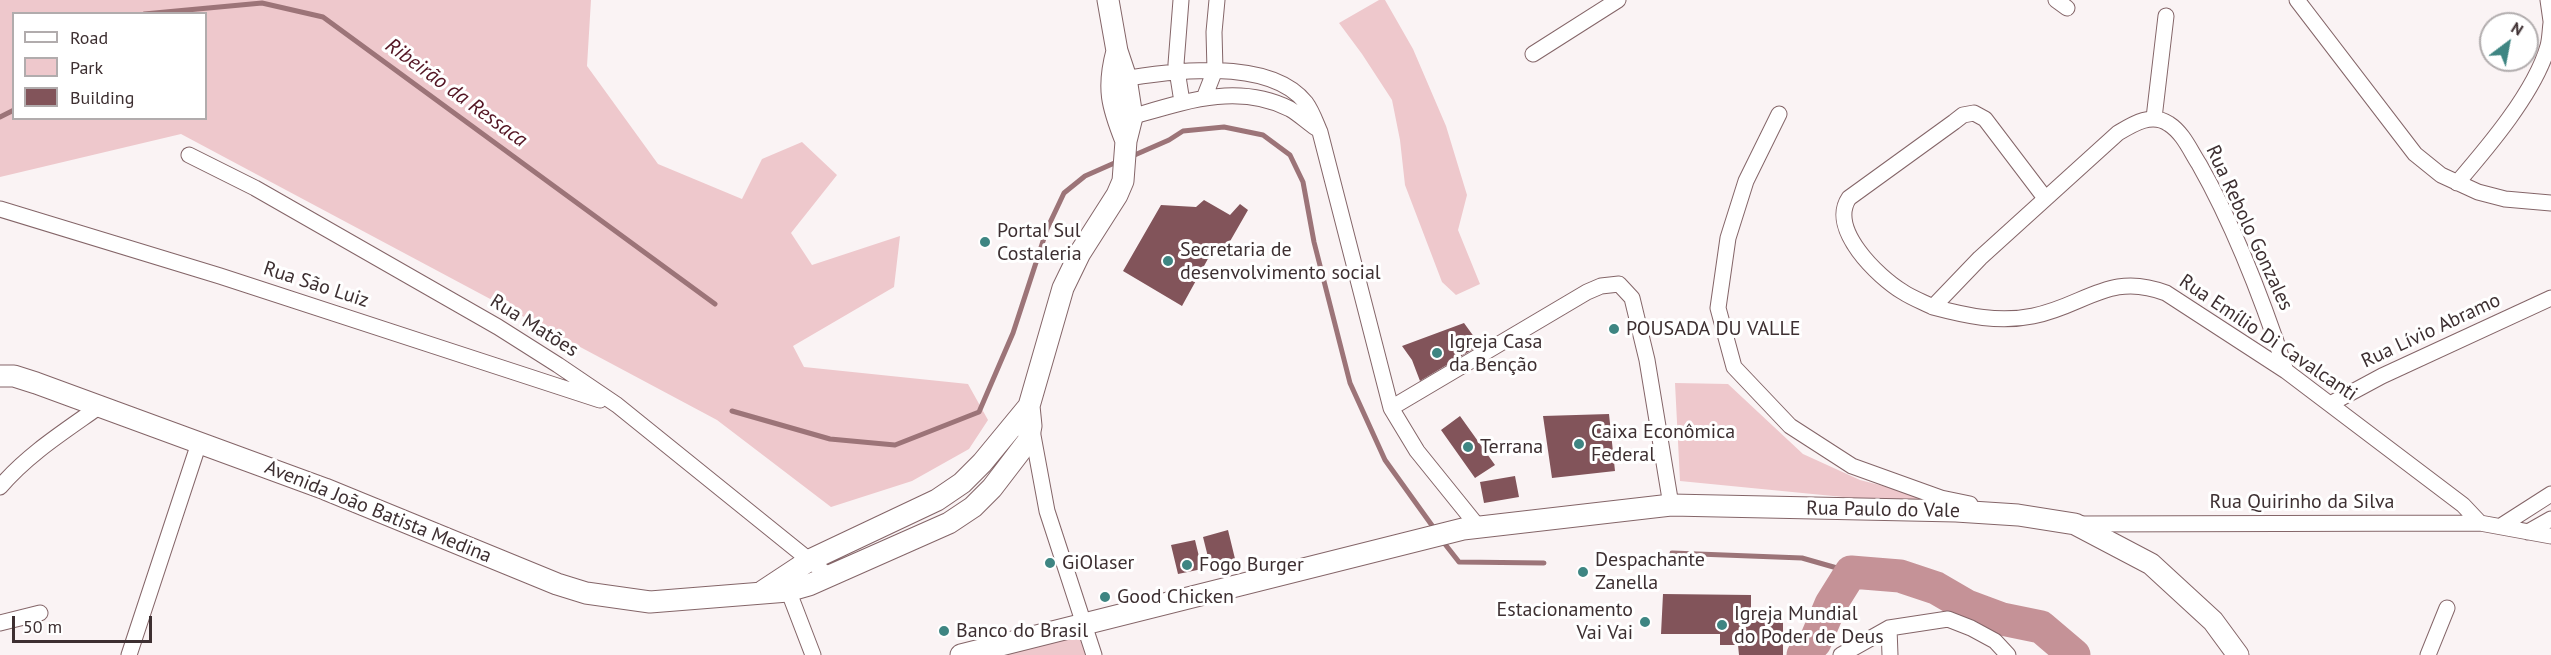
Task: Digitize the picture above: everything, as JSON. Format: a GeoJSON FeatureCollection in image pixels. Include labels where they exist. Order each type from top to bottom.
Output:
{"type":"FeatureCollection","features":[{"type":"Feature","properties":{"kind":"main road"},"geometry":{"type":"LineString","coordinates":[[789,586],[829,576],[949,523],[973,507],[992,488],[1028,441],[1030,416],[1063,288],[1080,253],[1117,195],[1125,169],[1125,119],[1108,0]]}},
{"type":"Feature","properties":{"kind":"main road","name":"Avenida João Batista Medina"},"geometry":{"type":"LineString","coordinates":[[0,376],[25,380],[325,489],[557,584],[586,593],[650,602],[694,600],[789,586]]}},
{"type":"Feature","properties":{"kind":"main road"},"geometry":{"type":"LineString","coordinates":[[789,586],[937,500],[962,483],[1030,416]]}},
{"type":"Feature","properties":{"kind":"main road","name":"Rua Paulo do Vale"},"geometry":{"type":"LineString","coordinates":[[961,655],[1378,549],[1471,529],[1671,505],[1956,511],[2018,515],[2075,524],[2151,564],[2213,621],[2238,655]]}},
{"type":"Feature","properties":{"kind":"street"},"geometry":{"type":"LineString","coordinates":[[1181,0],[1176,40],[1177,73],[1182,102]]}},
{"type":"Feature","properties":{"kind":"street"},"geometry":{"type":"LineString","coordinates":[[1204,98],[1215,70],[1214,32],[1217,0]]}},
{"type":"Feature","properties":{"kind":"street"},"geometry":{"type":"LineString","coordinates":[[1533,54],[1618,0]]}},
{"type":"Feature","properties":{"kind":"street"},"geometry":{"type":"LineString","coordinates":[[2297,0],[2415,154],[2441,175],[2457,183],[2505,199],[2551,203]]}},
{"type":"Feature","properties":{"kind":"street"},"geometry":{"type":"LineString","coordinates":[[2457,183],[2513,112],[2533,79],[2548,46],[2551,22],[2548,0]]}},
{"type":"Feature","properties":{"kind":"street"},"geometry":{"type":"LineString","coordinates":[[1933,307],[2044,198],[2118,133],[2133,124],[2154,118],[2166,16]]}},
{"type":"Feature","properties":{"kind":"street"},"geometry":{"type":"LineString","coordinates":[[1118,80],[1215,70],[1250,74],[1279,83],[1305,103],[1320,132],[1391,408],[1417,451],[1471,529]]}},
{"type":"Feature","properties":{"kind":"street"},"geometry":{"type":"LineString","coordinates":[[1125,119],[1182,102],[1243,94],[1274,102],[1292,110],[1320,132]]}},
{"type":"Feature","properties":{"kind":"street","name":"Rua Emílio Di Cavalcanti"},"geometry":{"type":"LineString","coordinates":[[2044,198],[1985,119],[1970,113],[1954,122],[1849,198],[1843,211],[1844,221],[1852,241],[1876,271],[1903,292],[1933,307],[1964,315],[1997,320],[2035,316],[2124,285],[2146,286],[2166,293],[2286,372],[2330,404],[2463,505],[2480,522]]}},
{"type":"Feature","properties":{"kind":"street"},"geometry":{"type":"LineString","coordinates":[[1779,114],[1746,181],[1728,238],[1718,308],[1734,367],[1790,426],[1852,466],[1941,498],[2018,515]]}},
{"type":"Feature","properties":{"kind":"street","name":"Rua Rebolo Gonzales"},"geometry":{"type":"LineString","coordinates":[[2154,118],[2168,123],[2183,137],[2210,184],[2266,310],[2286,372]]}},
{"type":"Feature","properties":{"kind":"street","name":"Rua Matões"},"geometry":{"type":"LineString","coordinates":[[189,155],[255,188],[498,327],[617,405],[789,586]]}},
{"type":"Feature","properties":{"kind":"street","name":"Rua São Luiz"},"geometry":{"type":"LineString","coordinates":[[0,209],[220,276],[617,405]]}},
{"type":"Feature","properties":{"kind":"street"},"geometry":{"type":"LineString","coordinates":[[1391,408],[1587,292],[1601,286],[1619,284],[1632,298],[1647,360],[1671,505]]}},
{"type":"Feature","properties":{"kind":"street","name":"Rua Lívio Abramo"},"geometry":{"type":"LineString","coordinates":[[2330,404],[2382,376],[2551,298]]}},
{"type":"Feature","properties":{"kind":"street"},"geometry":{"type":"LineString","coordinates":[[0,487],[42,447],[99,406]]}},
{"type":"Feature","properties":{"kind":"street"},"geometry":{"type":"LineString","coordinates":[[1030,416],[1047,511],[1094,655]]}},
{"type":"Feature","properties":{"kind":"street"},"geometry":{"type":"LineString","coordinates":[[129,655],[199,443]]}},
{"type":"Feature","properties":{"kind":"street"},"geometry":{"type":"LineString","coordinates":[[2501,526],[2551,495]]}},
{"type":"Feature","properties":{"kind":"street"},"geometry":{"type":"LineString","coordinates":[[2528,532],[2551,519]]}},
{"type":"Feature","properties":{"kind":"street","name":"Rua Quirinho da Silva"},"geometry":{"type":"LineString","coordinates":[[2075,524],[2480,522],[2551,536]]}},
{"type":"Feature","properties":{"kind":"street"},"geometry":{"type":"LineString","coordinates":[[789,586],[813,655]]}},
{"type":"Feature","properties":{"kind":"street"},"geometry":{"type":"LineString","coordinates":[[2428,655],[2447,608]]}},
{"type":"Feature","properties":{"kind":"street"},"geometry":{"type":"LineString","coordinates":[[0,623],[40,613]]}},
{"type":"Feature","properties":{"kind":"street"},"geometry":{"type":"LineString","coordinates":[[1841,655],[1889,628],[1948,620],[1971,628],[1995,641],[2008,655]]}},
{"type":"Feature","properties":{"kind":"street"},"geometry":{"type":"LineString","coordinates":[[1889,628],[1890,655]]}},
{"type":"Feature","properties":{"kind":"green space"},"geometry":{"type":"Polygon","coordinates":[[[0,0],[591,0],[587,66],[658,164],[742,199],[762,159],[802,142],[837,175],[791,233],[812,265],[900,236],[894,287],[793,346],[804,367],[968,384],[988,420],[969,449],[912,481],[831,507],[717,420],[181,134],[0,177],[0,0]]]}},
{"type":"Feature","properties":{"kind":"green space"},"geometry":{"type":"Polygon","coordinates":[[[1379,0],[1385,0],[1413,49],[1446,126],[1467,195],[1458,230],[1480,284],[1456,295],[1442,282],[1405,185],[1400,140],[1392,100],[1339,23],[1379,0]]]}},
{"type":"Feature","properties":{"kind":"green space"},"geometry":{"type":"Polygon","coordinates":[[[1675,383],[1728,384],[1803,454],[1860,480],[1911,493],[1935,506],[1680,481],[1675,383]]]}},
{"type":"Feature","properties":{"kind":"green space"},"geometry":{"type":"Polygon","coordinates":[[[1078,631],[1089,655],[991,655],[1078,631]]]}},
{"type":"Feature","properties":{"kind":"building","name":"Secretaria de desenvolvimento social"},"geometry":{"type":"Polygon","coordinates":[[[1204,200],[1230,215],[1240,204],[1248,210],[1225,250],[1215,246],[1182,306],[1123,271],[1161,205],[1196,207],[1204,200]]]}},
{"type":"Feature","properties":{"kind":"building","name":"Igreja Casa da Benção"},"geometry":{"type":"Polygon","coordinates":[[[1464,323],[1480,345],[1420,381],[1412,360],[1402,346],[1464,323]]]}},
{"type":"Feature","properties":{"kind":"building","name":"Caixa Econômica Federal"},"geometry":{"type":"Polygon","coordinates":[[[1609,414],[1615,471],[1552,478],[1543,416],[1609,414]]]}},
{"type":"Feature","properties":{"kind":"building","name":"Terrana"},"geometry":{"type":"Polygon","coordinates":[[[1460,416],[1495,465],[1475,478],[1441,430],[1460,416]]]}},
{"type":"Feature","properties":{"kind":"building","name":"Terrana"},"geometry":{"type":"Polygon","coordinates":[[[1515,476],[1519,497],[1484,503],[1480,482],[1515,476]]]}},
{"type":"Feature","properties":{"kind":"building"},"geometry":{"type":"Polygon","coordinates":[[[1228,530],[1237,567],[1212,573],[1203,537],[1228,530]]]}},
{"type":"Feature","properties":{"kind":"building"},"geometry":{"type":"Polygon","coordinates":[[[1195,540],[1202,569],[1178,574],[1171,545],[1195,540]]]}},
{"type":"Feature","properties":{"kind":"building","name":"Igreja Mundial do Poder de Deus"},"geometry":{"type":"Polygon","coordinates":[[[1663,594],[1751,595],[1751,616],[1783,617],[1783,655],[1739,655],[1738,645],[1720,645],[1720,634],[1661,634],[1663,594]]]}},
{"type":"Feature","properties":{"kind":"waterway","name":"Ribeirão da Ressaca"},"geometry":{"type":"LineString","coordinates":[[165,12],[262,3],[323,17],[715,304]]}},
{"type":"Feature","properties":{"kind":"waterway","name":"Ribeirão da Ressaca"},"geometry":{"type":"LineString","coordinates":[[0,117],[12,111]]}},
{"type":"Feature","properties":{"kind":"waterway"},"geometry":{"type":"LineString","coordinates":[[1130,157],[1169,140],[1183,131],[1224,127],[1263,135],[1290,155],[1303,182],[1314,242],[1350,383],[1385,460],[1436,531]]}},
{"type":"Feature","properties":{"kind":"waterway"},"geometry":{"type":"LineString","coordinates":[[732,411],[830,439],[895,445],[979,412],[1013,333],[1047,229],[1064,193],[1085,176],[1119,161]]}},
{"type":"Feature","properties":{"kind":"waterway"},"geometry":{"type":"LineString","coordinates":[[1441,539],[1459,562],[1544,563]]}},
{"type":"Feature","properties":{"kind":"waterway"},"geometry":{"type":"LineString","coordinates":[[1672,553],[1802,558],[1851,572]]}},
{"type":"Feature","properties":{"kind":"waterway"},"geometry":{"type":"LineString","coordinates":[[1803,655],[1815,642],[1831,604],[1851,572],[1900,576],[1936,588],[1967,606],[2002,619],[2041,627],[2074,655]]}},
{"type":"Feature","properties":{"kind":"place","name":"Portal Sul Costaleria"},"geometry":{"type":"Point","coordinates":[985,242]}},
{"type":"Feature","properties":{"kind":"place","name":"Secretaria de desenvolvimento social"},"geometry":{"type":"Point","coordinates":[1168,261]}},
{"type":"Feature","properties":{"kind":"place","name":"POUSADA DU VALLE"},"geometry":{"type":"Point","coordinates":[1614,329]}},
{"type":"Feature","properties":{"kind":"place","name":"Igreja Casa da Benção"},"geometry":{"type":"Point","coordinates":[1437,353]}},
{"type":"Feature","properties":{"kind":"place","name":"Caixa Econômica Federal"},"geometry":{"type":"Point","coordinates":[1579,444]}},
{"type":"Feature","properties":{"kind":"place","name":"Terrana"},"geometry":{"type":"Point","coordinates":[1468,447]}},
{"type":"Feature","properties":{"kind":"place","name":"GiOlaser"},"geometry":{"type":"Point","coordinates":[1050,563]}},
{"type":"Feature","properties":{"kind":"place","name":"Fogo Burger"},"geometry":{"type":"Point","coordinates":[1187,565]}},
{"type":"Feature","properties":{"kind":"place","name":"Despachante Zanella"},"geometry":{"type":"Point","coordinates":[1583,572]}},
{"type":"Feature","properties":{"kind":"place","name":"Good Chicken"},"geometry":{"type":"Point","coordinates":[1105,597]}},
{"type":"Feature","properties":{"kind":"place","name":"Estacionamento Vai Vai"},"geometry":{"type":"Point","coordinates":[1645,622]}},
{"type":"Feature","properties":{"kind":"place","name":"Igreja Mundial do Poder de Deus"},"geometry":{"type":"Point","coordinates":[1722,625]}},
{"type":"Feature","properties":{"kind":"place","name":"Banco do Brasil"},"geometry":{"type":"Point","coordinates":[944,631]}}]}
